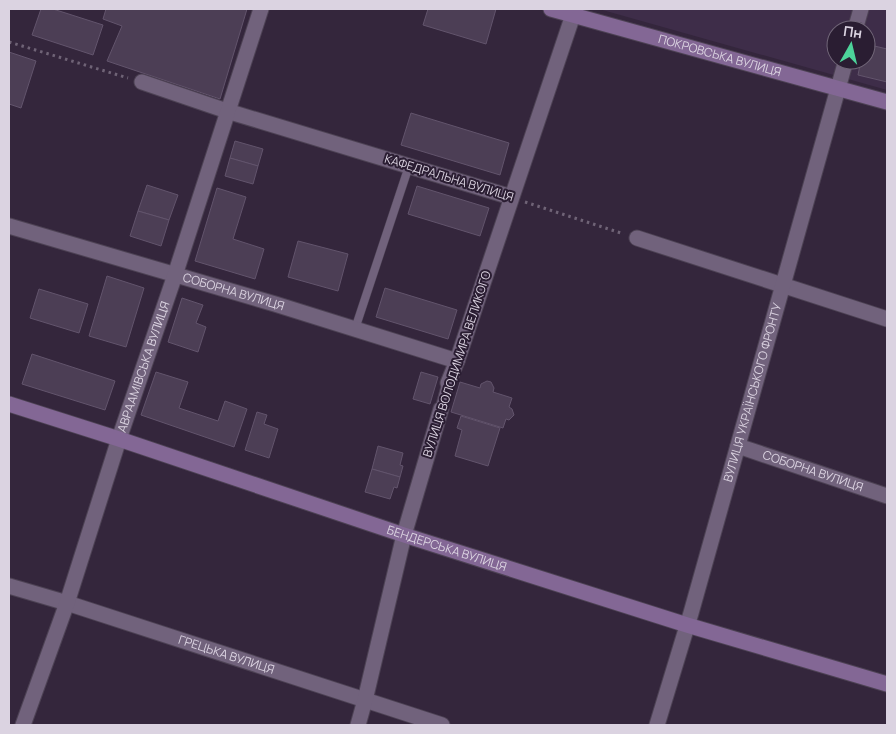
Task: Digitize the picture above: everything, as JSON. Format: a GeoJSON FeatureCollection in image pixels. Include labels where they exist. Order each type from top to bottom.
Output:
{"type":"FeatureCollection","features":[{"type":"Feature","properties":{"kind":"main road","name":"ПОКРОВСЬКА ВУЛИЦЯ"},"geometry":{"type":"LineString","coordinates":[[552,9],[574,12],[887,102]]}},
{"type":"Feature","properties":{"kind":"main road","name":"БЕНДЕРСЬКА ВУЛИЦЯ"},"geometry":{"type":"LineString","coordinates":[[9,404],[120,438],[404,534],[687,625],[887,684]]}},
{"type":"Feature","properties":{"kind":"street","name":"АВРААМІВСЬКА ВУЛИЦЯ"},"geometry":{"type":"LineString","coordinates":[[23,725],[67,603],[261,9]]}},
{"type":"Feature","properties":{"kind":"street","name":"ВУЛИЦЯ ВОЛОДИМИРА ВЕЛИКОГО"},"geometry":{"type":"LineString","coordinates":[[358,725],[404,534],[448,383],[574,12]]}},
{"type":"Feature","properties":{"kind":"street","name":"ВУЛИЦЯ УКРАЇНСЬКОГО ФРОНТУ"},"geometry":{"type":"LineString","coordinates":[[657,725],[844,70]]}},
{"type":"Feature","properties":{"kind":"street","name":"КАФЕДРАЛЬНА ВУЛИЦЯ"},"geometry":{"type":"LineString","coordinates":[[142,82],[227,111],[511,197]]}},
{"type":"Feature","properties":{"kind":"street","name":"СОБОРНА ВУЛИЦЯ"},"geometry":{"type":"LineString","coordinates":[[9,226],[457,361]]}},
{"type":"Feature","properties":{"kind":"street"},"geometry":{"type":"LineString","coordinates":[[636,238],[887,319]]}},
{"type":"Feature","properties":{"kind":"street","name":"СОБОРНА ВУЛИЦЯ"},"geometry":{"type":"LineString","coordinates":[[738,446],[887,496]]}},
{"type":"Feature","properties":{"kind":"street","name":"ГРЕЦЬКА ВУЛИЦЯ"},"geometry":{"type":"LineString","coordinates":[[9,586],[67,603],[442,725]]}},
{"type":"Feature","properties":{"kind":"lane"},"geometry":{"type":"LineString","coordinates":[[355,329],[409,166]]}},
{"type":"Feature","properties":{"kind":"path"},"geometry":{"type":"LineString","coordinates":[[9,42],[142,82]]}},
{"type":"Feature","properties":{"kind":"path","name":"КАФЕДРАЛЬНА ВУЛИЦЯ"},"geometry":{"type":"LineString","coordinates":[[511,197],[636,238]]}},
{"type":"Feature","properties":{"kind":"shaded area"},"geometry":{"type":"Polygon","coordinates":[[[599,9],[887,9],[887,90],[599,9]]]}},
{"type":"Feature","properties":{"kind":"building"},"geometry":{"type":"Polygon","coordinates":[[[41,9],[53,9],[103,25],[93,55],[32,35],[41,9]]]}},
{"type":"Feature","properties":{"kind":"building"},"geometry":{"type":"Polygon","coordinates":[[[106,9],[247,9],[220,99],[107,61],[122,26],[103,19],[106,9]]]}},
{"type":"Feature","properties":{"kind":"building"},"geometry":{"type":"Polygon","coordinates":[[[428,9],[496,9],[486,44],[423,25],[428,9]]]}},
{"type":"Feature","properties":{"kind":"building"},"geometry":{"type":"Polygon","coordinates":[[[876,46],[887,49],[887,82],[858,75],[859,70],[876,70],[876,46]]]}},
{"type":"Feature","properties":{"kind":"building"},"geometry":{"type":"Polygon","coordinates":[[[9,52],[36,61],[21,108],[9,104],[9,52]]]}},
{"type":"Feature","properties":{"kind":"building"},"geometry":{"type":"Polygon","coordinates":[[[411,113],[509,143],[500,175],[401,145],[411,113]]]}},
{"type":"Feature","properties":{"kind":"building"},"geometry":{"type":"Polygon","coordinates":[[[235,141],[263,149],[258,166],[230,158],[235,141]]]}},
{"type":"Feature","properties":{"kind":"building"},"geometry":{"type":"Polygon","coordinates":[[[230,158],[258,166],[253,184],[225,176],[230,158]]]}},
{"type":"Feature","properties":{"kind":"building"},"geometry":{"type":"Polygon","coordinates":[[[147,185],[178,195],[169,220],[138,211],[147,185]]]}},
{"type":"Feature","properties":{"kind":"building"},"geometry":{"type":"Polygon","coordinates":[[[417,186],[489,208],[480,236],[408,214],[417,186]]]}},
{"type":"Feature","properties":{"kind":"building"},"geometry":{"type":"Polygon","coordinates":[[[217,188],[246,197],[233,239],[264,249],[255,279],[195,261],[217,188]]]}},
{"type":"Feature","properties":{"kind":"building"},"geometry":{"type":"Polygon","coordinates":[[[138,211],[169,220],[161,246],[130,236],[138,211]]]}},
{"type":"Feature","properties":{"kind":"building"},"geometry":{"type":"Polygon","coordinates":[[[298,241],[348,254],[338,291],[288,277],[298,241]]]}},
{"type":"Feature","properties":{"kind":"building"},"geometry":{"type":"Polygon","coordinates":[[[107,276],[144,288],[126,347],[89,336],[107,276]]]}},
{"type":"Feature","properties":{"kind":"building"},"geometry":{"type":"Polygon","coordinates":[[[385,288],[457,310],[448,339],[376,317],[385,288]]]}},
{"type":"Feature","properties":{"kind":"building"},"geometry":{"type":"Polygon","coordinates":[[[39,289],[88,304],[79,333],[30,318],[39,289]]]}},
{"type":"Feature","properties":{"kind":"building"},"geometry":{"type":"Polygon","coordinates":[[[182,298],[203,305],[196,323],[206,327],[198,352],[168,342],[182,298]]]}},
{"type":"Feature","properties":{"kind":"building"},"geometry":{"type":"Polygon","coordinates":[[[32,354],[115,381],[105,410],[22,384],[32,354]]]}},
{"type":"Feature","properties":{"kind":"building"},"geometry":{"type":"Polygon","coordinates":[[[156,372],[188,382],[179,408],[218,421],[225,401],[247,409],[234,447],[141,415],[156,372]]]}},
{"type":"Feature","properties":{"kind":"building"},"geometry":{"type":"Polygon","coordinates":[[[421,372],[438,377],[430,404],[413,399],[421,372]]]}},
{"type":"Feature","properties":{"kind":"building"},"geometry":{"type":"Polygon","coordinates":[[[487,381],[491,382],[494,388],[493,392],[512,398],[509,407],[514,415],[509,420],[506,419],[503,428],[451,412],[460,382],[480,388],[481,384],[487,381]]]}},
{"type":"Feature","properties":{"kind":"building"},"geometry":{"type":"Polygon","coordinates":[[[257,412],[267,415],[264,424],[278,429],[269,458],[245,450],[257,412]]]}},
{"type":"Feature","properties":{"kind":"building"},"geometry":{"type":"Polygon","coordinates":[[[461,416],[500,428],[488,466],[455,456],[462,430],[457,428],[461,416]]]}},
{"type":"Feature","properties":{"kind":"building"},"geometry":{"type":"Polygon","coordinates":[[[378,446],[403,453],[400,465],[403,466],[400,477],[372,469],[378,446]]]}},
{"type":"Feature","properties":{"kind":"building"},"geometry":{"type":"Polygon","coordinates":[[[372,469],[400,477],[397,488],[394,487],[390,499],[365,492],[372,469]]]}}]}
